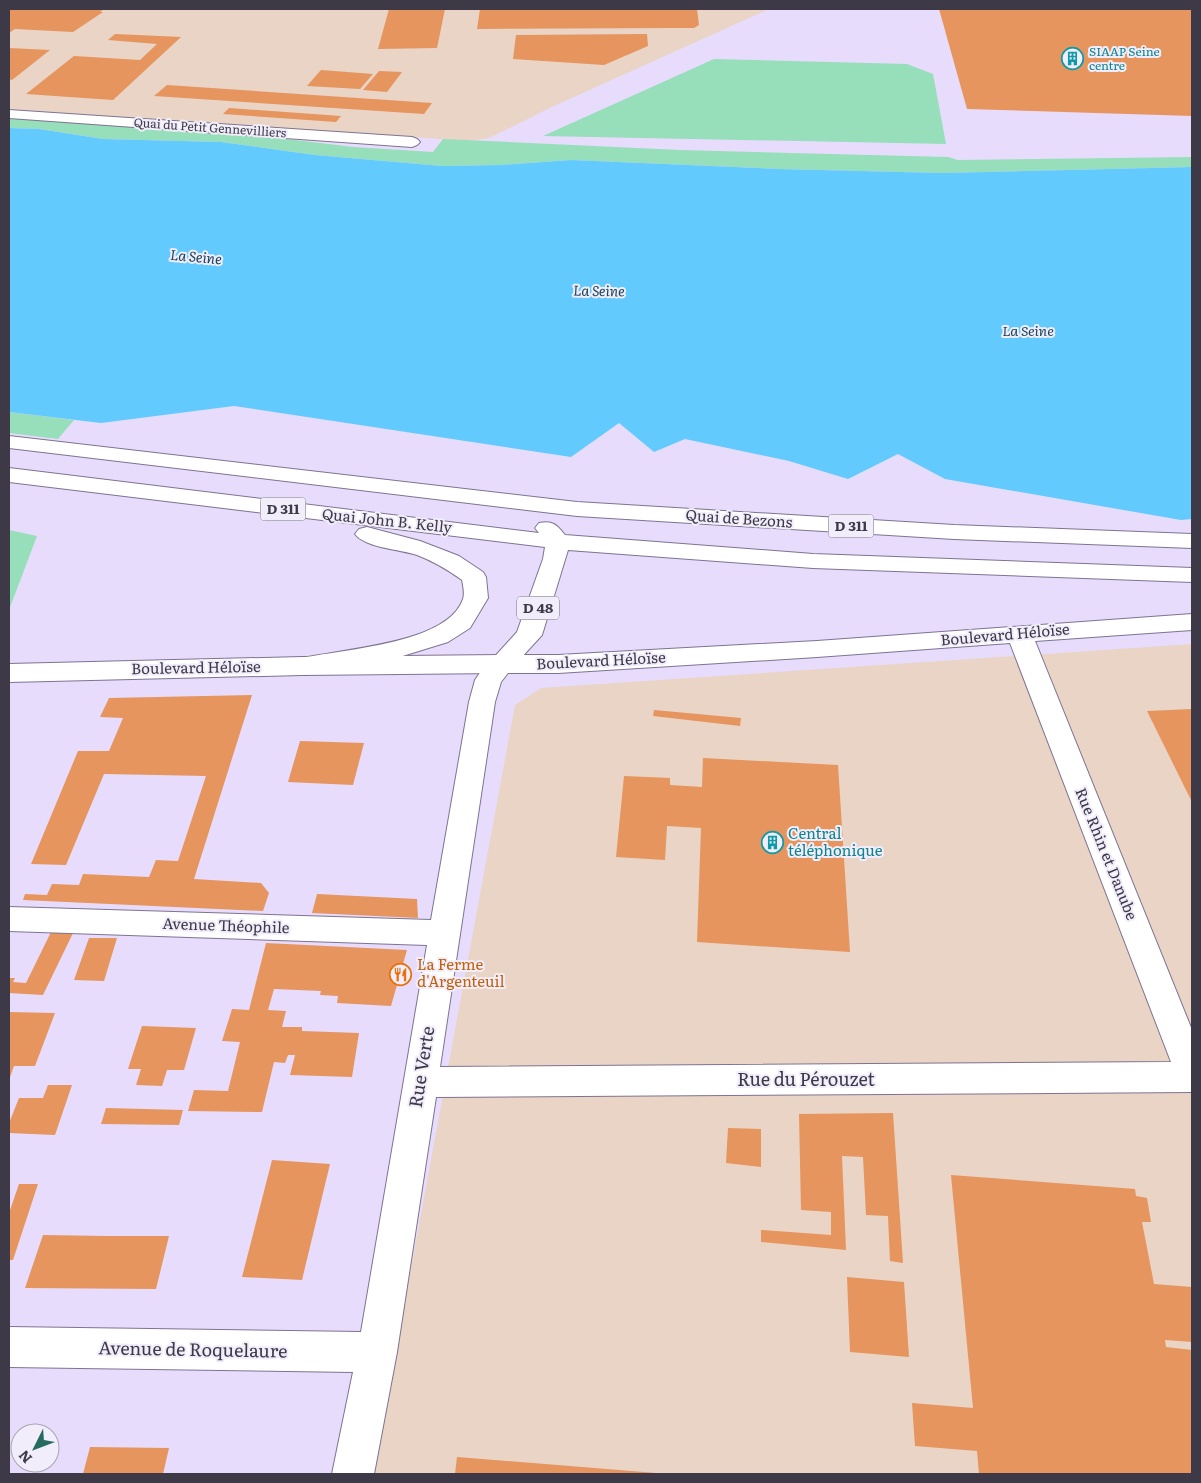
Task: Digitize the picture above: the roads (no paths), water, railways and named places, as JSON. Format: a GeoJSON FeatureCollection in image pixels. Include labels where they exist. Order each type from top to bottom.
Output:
{"type":"FeatureCollection","features":[{"type":"Feature","properties":{"kind":"main road","name":"Quai du Petit Gennevilliers"},"geometry":{"type":"LineString","coordinates":[[9,114],[412,142]]}},
{"type":"Feature","properties":{"kind":"main road","name":"Quai de Bezons"},"geometry":{"type":"LineString","coordinates":[[9,442],[287,476],[617,511],[954,532],[1192,541]]}},
{"type":"Feature","properties":{"kind":"main road","name":"Quai John B. Kelly"},"geometry":{"type":"LineString","coordinates":[[9,475],[558,542]]}},
{"type":"Feature","properties":{"kind":"main road"},"geometry":{"type":"LineString","coordinates":[[510,501],[537,515],[558,542],[617,511]]}},
{"type":"Feature","properties":{"kind":"main road"},"geometry":{"type":"LineString","coordinates":[[302,666],[396,650],[439,636],[461,622],[476,598],[474,577],[458,565],[418,547],[371,537],[347,517]]}},
{"type":"Feature","properties":{"kind":"main road","name":"D 311"},"geometry":{"type":"LineString","coordinates":[[558,542],[814,561],[1192,575]]}},
{"type":"Feature","properties":{"kind":"main road","name":"D 48"},"geometry":{"type":"LineString","coordinates":[[501,664],[528,636],[555,559],[558,542]]}},
{"type":"Feature","properties":{"kind":"main road","name":"Boulevard Héloïse"},"geometry":{"type":"LineString","coordinates":[[9,673],[302,666],[568,663],[1020,635],[1066,630],[1192,622]]}},
{"type":"Feature","properties":{"kind":"main road","name":"Rue Rhin et Danube"},"geometry":{"type":"LineString","coordinates":[[1020,635],[1192,1072]]}},
{"type":"Feature","properties":{"kind":"main road","name":"Rue Verte"},"geometry":{"type":"LineString","coordinates":[[353,1474],[377,1352],[482,702],[488,680],[501,664]]}},
{"type":"Feature","properties":{"kind":"main road","name":"Avenue Théophile"},"geometry":{"type":"LineString","coordinates":[[9,919],[444,933]]}},
{"type":"Feature","properties":{"kind":"main road","name":"Rue du Pérouzet"},"geometry":{"type":"LineString","coordinates":[[420,1082],[1192,1077]]}},
{"type":"Feature","properties":{"kind":"main road","name":"Avenue de Roquelaure"},"geometry":{"type":"LineString","coordinates":[[9,1348],[377,1352]]}},
{"type":"Feature","properties":{"kind":"water","name":"La Seine"},"geometry":{"type":"Polygon","coordinates":[[[9,128],[39,129],[103,139],[221,142],[315,155],[442,166],[500,165],[571,160],[779,169],[942,173],[1192,167],[1192,519],[1181,520],[945,479],[898,454],[848,479],[789,461],[685,439],[654,452],[619,423],[571,457],[234,406],[101,423],[9,412],[9,128]]]}},
{"type":"Feature","properties":{"kind":"place","name":"SIAAP Seine centre"},"geometry":{"type":"Point","coordinates":[1073,59]}},
{"type":"Feature","properties":{"kind":"place","name":"Central téléphonique"},"geometry":{"type":"Point","coordinates":[772,843]}},
{"type":"Feature","properties":{"kind":"place","name":"La Ferme d'Argenteuil"},"geometry":{"type":"Point","coordinates":[401,974]}}]}
